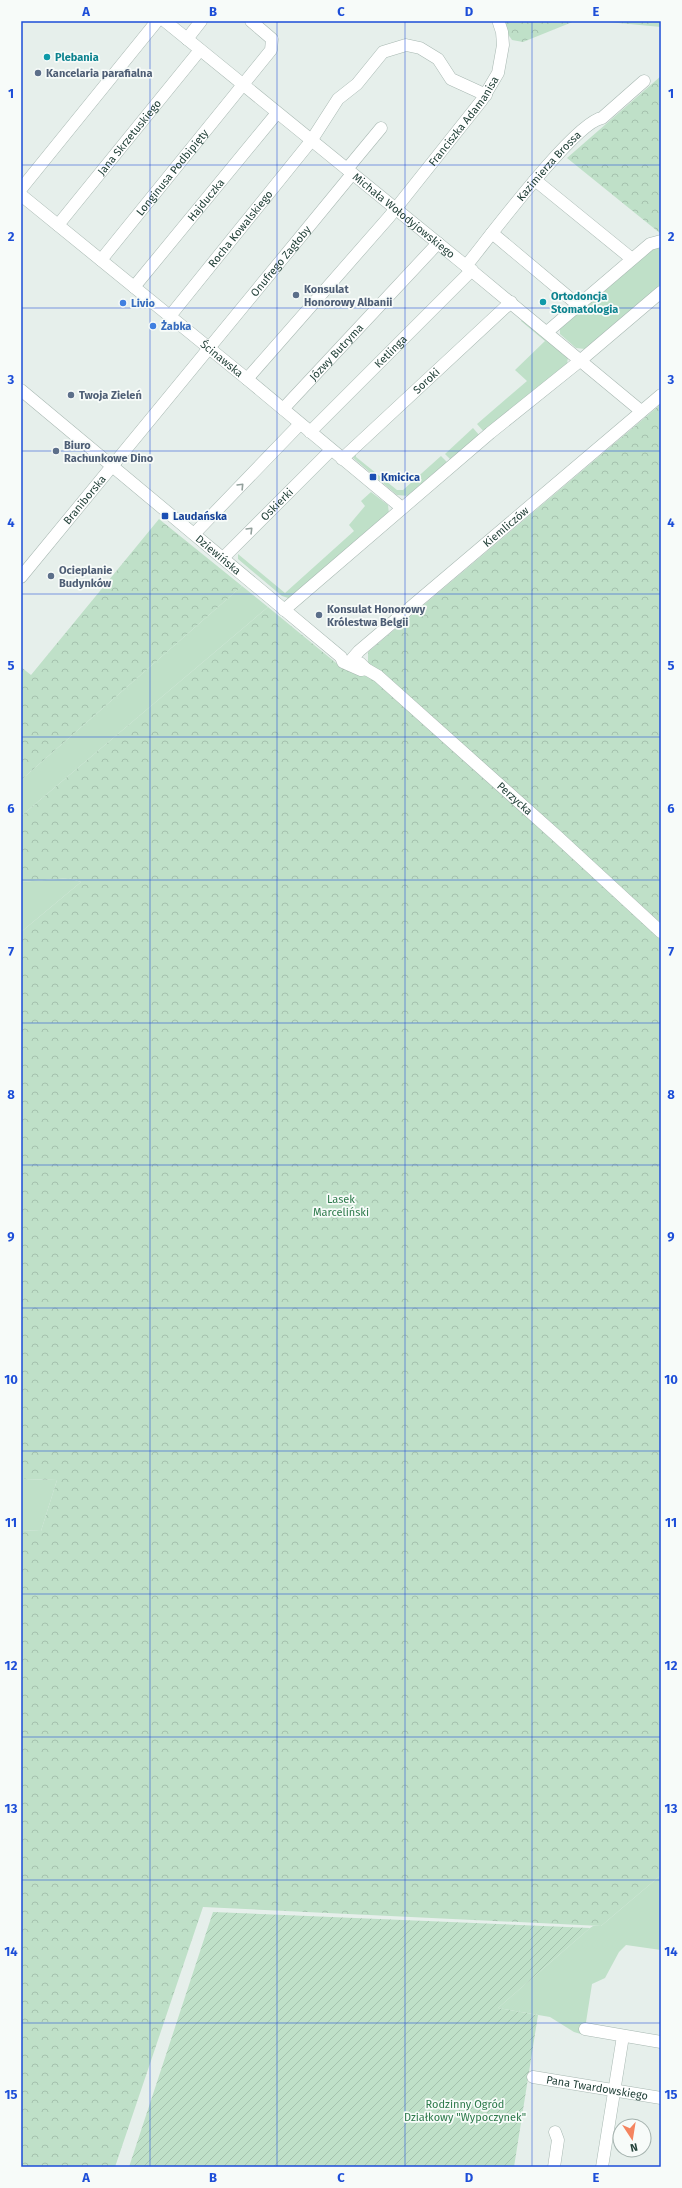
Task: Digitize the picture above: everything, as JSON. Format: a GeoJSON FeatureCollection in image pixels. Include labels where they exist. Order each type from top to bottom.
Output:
{"type":"FeatureCollection","features":[{"type":"Feature","properties":{"kind":"street"},"geometry":{"type":"LineString","coordinates":[[21,189],[157,21]]}},
{"type":"Feature","properties":{"kind":"street","name":"Michała Wołodyjowskiego"},"geometry":{"type":"LineString","coordinates":[[165,21],[511,302],[641,411]]}},
{"type":"Feature","properties":{"kind":"street"},"geometry":{"type":"LineString","coordinates":[[187,39],[201,21]]}},
{"type":"Feature","properties":{"kind":"street","name":"Longinusa Podbipięty"},"geometry":{"type":"LineString","coordinates":[[101,260],[273,47],[272,39],[251,21]]}},
{"type":"Feature","properties":{"kind":"street","name":"Franciszka Adamanisa"},"geometry":{"type":"LineString","coordinates":[[247,379],[396,208],[486,95],[498,73],[503,40],[499,23]]}},
{"type":"Feature","properties":{"kind":"street","name":"Rocha Kowalskiego"},"geometry":{"type":"LineString","coordinates":[[170,316],[311,141],[338,99],[357,84],[383,52],[396,47],[413,46],[426,50],[438,59],[451,78],[486,95]]}},
{"type":"Feature","properties":{"kind":"street","name":"Jana Skrzetuskiego"},"geometry":{"type":"LineString","coordinates":[[58,225],[200,50]]}},
{"type":"Feature","properties":{"kind":"street","name":"Kazimierza Brossa"},"geometry":{"type":"LineString","coordinates":[[469,268],[492,234],[535,180],[589,125],[596,119],[602,118],[644,81]]}},
{"type":"Feature","properties":{"kind":"street","name":"Hajduczka"},"geometry":{"type":"LineString","coordinates":[[134,287],[277,113]]}},
{"type":"Feature","properties":{"kind":"street","name":"Onufrego Zagłoby"},"geometry":{"type":"LineString","coordinates":[[210,348],[350,171],[381,128]]}},
{"type":"Feature","properties":{"kind":"street"},"geometry":{"type":"LineString","coordinates":[[535,180],[636,256]]}},
{"type":"Feature","properties":{"kind":"street","name":"Ścinawska"},"geometry":{"type":"LineString","coordinates":[[21,195],[210,348],[402,508]]}},
{"type":"Feature","properties":{"kind":"street"},"geometry":{"type":"LineString","coordinates":[[492,234],[578,305]]}},
{"type":"Feature","properties":{"kind":"street"},"geometry":{"type":"LineString","coordinates":[[547,332],[636,256],[654,242],[661,241]]}},
{"type":"Feature","properties":{"kind":"street","name":"Józwy Butryma"},"geometry":{"type":"LineString","coordinates":[[282,408],[438,243]]}},
{"type":"Feature","properties":{"kind":"street","name":"Ketlinga"},"geometry":{"type":"LineString","coordinates":[[310,432],[469,268]]}},
{"type":"Feature","properties":{"kind":"street"},"geometry":{"type":"LineString","coordinates":[[284,610],[496,428],[581,360],[661,292]]}},
{"type":"Feature","properties":{"kind":"street","name":"Soroki"},"geometry":{"type":"LineString","coordinates":[[342,459],[511,302]]}},
{"type":"Feature","properties":{"kind":"street","name":"Braniborska"},"geometry":{"type":"LineString","coordinates":[[21,576],[210,348]]}},
{"type":"Feature","properties":{"kind":"street","name":"Dziewińska"},"geometry":{"type":"LineString","coordinates":[[21,390],[284,610],[347,658],[364,665],[366,669]]}},
{"type":"Feature","properties":{"kind":"street","name":"Kiemliczów"},"geometry":{"type":"LineString","coordinates":[[347,658],[364,646],[661,395]]}},
{"type":"Feature","properties":{"kind":"street"},"geometry":{"type":"LineString","coordinates":[[194,534],[300,424]]}},
{"type":"Feature","properties":{"kind":"street","name":"Oskierki"},"geometry":{"type":"LineString","coordinates":[[223,558],[331,450]]}},
{"type":"Feature","properties":{"kind":"street","name":"Perzycka"},"geometry":{"type":"LineString","coordinates":[[366,669],[378,676],[394,690],[558,837],[661,932]]}},
{"type":"Feature","properties":{"kind":"street"},"geometry":{"type":"LineString","coordinates":[[585,2029],[661,2042]]}},
{"type":"Feature","properties":{"kind":"street"},"geometry":{"type":"LineString","coordinates":[[602,2167],[623,2036]]}},
{"type":"Feature","properties":{"kind":"street","name":"Pana Twardowskiego"},"geometry":{"type":"LineString","coordinates":[[533,2077],[661,2098]]}},
{"type":"Feature","properties":{"kind":"street"},"geometry":{"type":"LineString","coordinates":[[554,2167],[558,2140],[555,2132]]}},
{"type":"Feature","properties":{"kind":"green space"},"geometry":{"type":"Polygon","coordinates":[[[499,21],[575,21],[523,42],[512,40],[499,21]]]}},
{"type":"Feature","properties":{"kind":"green space"},"geometry":{"type":"Polygon","coordinates":[[[597,21],[661,21],[661,27],[597,21]]]}},
{"type":"Feature","properties":{"kind":"green space"},"geometry":{"type":"Polygon","coordinates":[[[661,76],[661,234],[567,158],[661,76]]]}},
{"type":"Feature","properties":{"kind":"green space"},"geometry":{"type":"Polygon","coordinates":[[[661,244],[661,288],[585,349],[576,348],[560,334],[560,329],[650,248],[661,244]]]}},
{"type":"Feature","properties":{"kind":"green space"},"geometry":{"type":"Polygon","coordinates":[[[523,319],[568,357],[567,364],[485,433],[477,424],[527,381],[515,370],[545,341],[521,321],[523,319]]]}},
{"type":"Feature","properties":{"kind":"green space","name":"Lasek Marceliński"},"geometry":{"type":"Polygon","coordinates":[[[661,404],[661,1875],[601,1926],[203,1907],[115,2167],[21,2167],[21,1530],[41,1531],[57,1480],[21,1479],[21,932],[81,882],[69,878],[21,882],[21,816],[268,607],[341,667],[359,672],[368,663],[368,652],[661,404]]]}},
{"type":"Feature","properties":{"kind":"green space"},"geometry":{"type":"Polygon","coordinates":[[[473,428],[480,436],[451,460],[445,454],[473,428]]]}},
{"type":"Feature","properties":{"kind":"green space"},"geometry":{"type":"Polygon","coordinates":[[[356,454],[356,457],[397,490],[403,490],[441,456],[448,463],[430,476],[432,477],[409,496],[397,495],[352,457],[356,454]]]}},
{"type":"Feature","properties":{"kind":"green space"},"geometry":{"type":"Polygon","coordinates":[[[371,492],[388,505],[389,514],[291,599],[282,596],[238,559],[238,554],[285,593],[354,531],[349,525],[365,506],[361,501],[371,492]]]}},
{"type":"Feature","properties":{"kind":"green space"},"geometry":{"type":"Polygon","coordinates":[[[159,519],[242,586],[21,780],[21,667],[31,675],[159,519]]]}},
{"type":"Feature","properties":{"kind":"green space"},"geometry":{"type":"Polygon","coordinates":[[[242,586],[268,607],[21,816],[21,780],[242,586]]]}},
{"type":"Feature","properties":{"kind":"green space"},"geometry":{"type":"Polygon","coordinates":[[[69,878],[81,882],[21,932],[21,882],[69,878]]]}},
{"type":"Feature","properties":{"kind":"green space"},"geometry":{"type":"Polygon","coordinates":[[[21,1479],[57,1480],[41,1531],[21,1530],[21,1479]]]}},
{"type":"Feature","properties":{"kind":"green space"},"geometry":{"type":"Polygon","coordinates":[[[661,1875],[661,1950],[626,1945],[619,1952],[605,1978],[592,1984],[584,2035],[574,2032],[550,2017],[498,2008],[590,1928],[593,1926],[601,1926],[661,1875]]]}},
{"type":"Feature","properties":{"kind":"green space","name":"Rodzinny Ogród Działkowy \"Wypoczynek\""},"geometry":{"type":"Polygon","coordinates":[[[213,1912],[590,1928],[498,2008],[538,2015],[514,2167],[129,2167],[213,1912]]]}},
{"type":"Feature","properties":{"kind":"place","name":"Plebania"},"geometry":{"type":"Point","coordinates":[47,57]}},
{"type":"Feature","properties":{"kind":"place","name":"Kancelaria parafialna"},"geometry":{"type":"Point","coordinates":[38,73]}},
{"type":"Feature","properties":{"kind":"place","name":"Konsulat Honorowy Albanii"},"geometry":{"type":"Point","coordinates":[296,295]}},
{"type":"Feature","properties":{"kind":"place","name":"Ortodoncja Stomatologia"},"geometry":{"type":"Point","coordinates":[543,302]}},
{"type":"Feature","properties":{"kind":"place","name":"Livio"},"geometry":{"type":"Point","coordinates":[123,303]}},
{"type":"Feature","properties":{"kind":"place","name":"Żabka"},"geometry":{"type":"Point","coordinates":[153,326]}},
{"type":"Feature","properties":{"kind":"place","name":"Twoja Zieleń"},"geometry":{"type":"Point","coordinates":[71,395]}},
{"type":"Feature","properties":{"kind":"place","name":"Biuro Rachunkowe Dino"},"geometry":{"type":"Point","coordinates":[56,451]}},
{"type":"Feature","properties":{"kind":"place","name":"Kmicica"},"geometry":{"type":"Point","coordinates":[373,477]}},
{"type":"Feature","properties":{"kind":"place","name":"Laudańska"},"geometry":{"type":"Point","coordinates":[165,516]}},
{"type":"Feature","properties":{"kind":"place","name":"Ocieplanie Budynków"},"geometry":{"type":"Point","coordinates":[51,576]}},
{"type":"Feature","properties":{"kind":"place","name":"Konsulat Honorowy Królestwa Belgii"},"geometry":{"type":"Point","coordinates":[319,615]}}]}
